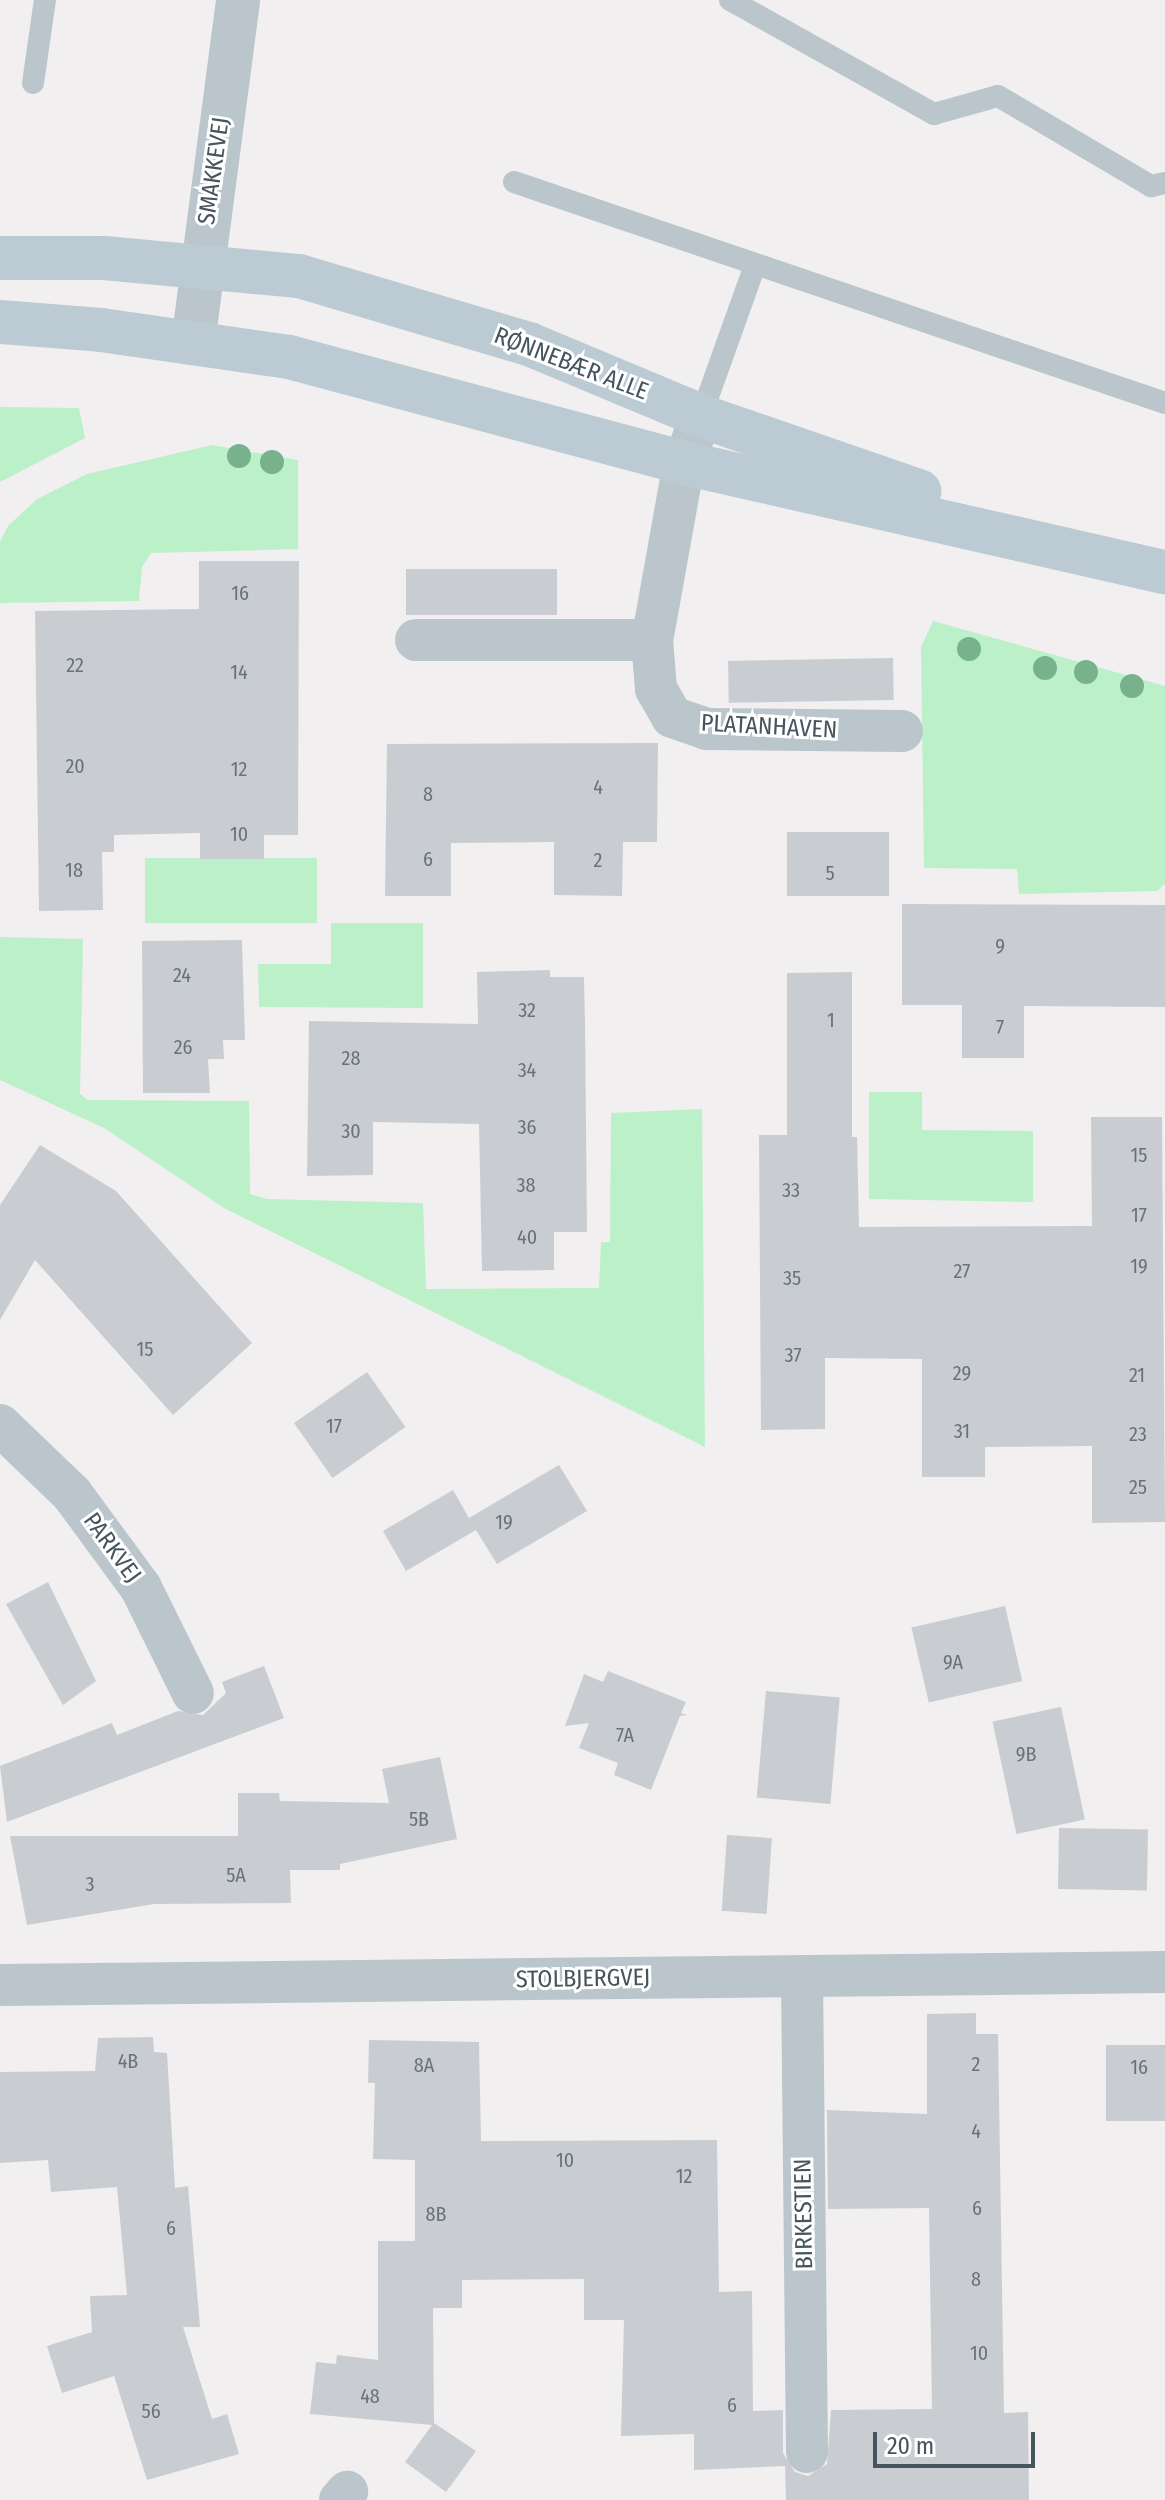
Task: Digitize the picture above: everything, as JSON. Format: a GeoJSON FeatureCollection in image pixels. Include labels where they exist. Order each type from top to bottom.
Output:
{"type":"FeatureCollection","features":[{"type":"Feature","properties":{"kind":"main road","name":"RØNNEBÆR ALLE"},"geometry":{"type":"LineString","coordinates":[[0,258],[104,258],[299,276],[529,344],[701,416],[1122,560]]}},
{"type":"Feature","properties":{"kind":"main road","name":"RØNNEBÆR ALLE"},"geometry":{"type":"LineString","coordinates":[[0,322],[289,357],[684,463],[1165,572]]}},
{"type":"Feature","properties":{"kind":"street","name":"SMAKKEVEJ"},"geometry":{"type":"LineString","coordinates":[[193,343],[238,0]]}},
{"type":"Feature","properties":{"kind":"street","name":"PLATANHAVEN"},"geometry":{"type":"LineString","coordinates":[[701,416],[684,463],[652,640],[656,689],[672,717],[706,729],[902,731]]}},
{"type":"Feature","properties":{"kind":"street"},"geometry":{"type":"LineString","coordinates":[[416,640],[652,640]]}},
{"type":"Feature","properties":{"kind":"street","name":"PARKVEJ"},"geometry":{"type":"LineString","coordinates":[[0,1425],[72,1494],[141,1588],[193,1693]]}},
{"type":"Feature","properties":{"kind":"street","name":"STOLBJERGVEJ"},"geometry":{"type":"LineString","coordinates":[[0,1985],[1165,1972]]}},
{"type":"Feature","properties":{"kind":"street","name":"BIRKESTIEN"},"geometry":{"type":"LineString","coordinates":[[802,1976],[807,2452]]}},
{"type":"Feature","properties":{"kind":"lane"},"geometry":{"type":"LineString","coordinates":[[33,83],[45,0]]}},
{"type":"Feature","properties":{"kind":"lane"},"geometry":{"type":"LineString","coordinates":[[730,0],[934,114],[998,96],[1151,186],[1165,183]]}},
{"type":"Feature","properties":{"kind":"lane"},"geometry":{"type":"LineString","coordinates":[[514,182],[1165,403]]}},
{"type":"Feature","properties":{"kind":"lane"},"geometry":{"type":"LineString","coordinates":[[701,416],[755,265]]}},
{"type":"Feature","properties":{"kind":"green space"},"geometry":{"type":"Polygon","coordinates":[[[0,407],[79,408],[85,438],[0,482],[0,407]]]}},
{"type":"Feature","properties":{"kind":"green space"},"geometry":{"type":"Polygon","coordinates":[[[212,445],[298,460],[298,549],[151,553],[142,567],[139,601],[0,603],[0,542],[8,526],[37,499],[87,474],[212,445]]]}},
{"type":"Feature","properties":{"kind":"green space"},"geometry":{"type":"Polygon","coordinates":[[[933,621],[1165,686],[1165,884],[1157,891],[1019,894],[1017,869],[924,868],[921,647],[933,621]]]}},
{"type":"Feature","properties":{"kind":"green space"},"geometry":{"type":"Polygon","coordinates":[[[145,858],[317,858],[317,923],[145,923],[145,858]]]}},
{"type":"Feature","properties":{"kind":"green space"},"geometry":{"type":"Polygon","coordinates":[[[331,923],[423,923],[423,1008],[259,1007],[258,964],[331,964],[331,923]]]}},
{"type":"Feature","properties":{"kind":"green space"},"geometry":{"type":"Polygon","coordinates":[[[0,937],[83,939],[80,1094],[88,1100],[249,1101],[250,1194],[267,1199],[423,1203],[426,1289],[599,1288],[601,1242],[610,1242],[611,1113],[702,1109],[705,1447],[224,1208],[104,1128],[0,1080],[0,937]]]}},
{"type":"Feature","properties":{"kind":"green space"},"geometry":{"type":"Polygon","coordinates":[[[869,1092],[922,1092],[922,1130],[1033,1131],[1033,1202],[869,1199],[869,1092]]]}},
{"type":"Feature","properties":{"kind":"building"},"geometry":{"type":"Polygon","coordinates":[[[199,561],[299,561],[298,835],[264,835],[264,859],[200,859],[200,833],[114,835],[114,852],[102,852],[103,910],[39,911],[35,611],[199,609],[199,561]]]}},
{"type":"Feature","properties":{"kind":"building"},"geometry":{"type":"Polygon","coordinates":[[[406,569],[557,569],[557,615],[406,615],[406,569]]]}},
{"type":"Feature","properties":{"kind":"building"},"geometry":{"type":"Polygon","coordinates":[[[893,658],[894,700],[729,703],[728,661],[893,658]]]}},
{"type":"Feature","properties":{"kind":"building"},"geometry":{"type":"Polygon","coordinates":[[[658,743],[657,842],[623,842],[622,896],[554,895],[554,842],[451,843],[451,896],[385,896],[387,744],[658,743]]]}},
{"type":"Feature","properties":{"kind":"building"},"geometry":{"type":"Polygon","coordinates":[[[787,832],[889,832],[889,896],[787,896],[787,832]]]}},
{"type":"Feature","properties":{"kind":"building"},"geometry":{"type":"Polygon","coordinates":[[[902,904],[1165,905],[1165,1007],[1024,1006],[1024,1058],[962,1058],[962,1005],[902,1005],[902,904]]]}},
{"type":"Feature","properties":{"kind":"building"},"geometry":{"type":"Polygon","coordinates":[[[242,940],[245,1040],[223,1040],[224,1059],[208,1059],[210,1093],[143,1093],[142,941],[242,940]]]}},
{"type":"Feature","properties":{"kind":"building"},"geometry":{"type":"Polygon","coordinates":[[[550,970],[550,977],[584,977],[585,1022],[587,1232],[554,1232],[554,1270],[482,1271],[479,1124],[373,1122],[373,1175],[307,1176],[309,1021],[478,1024],[477,972],[550,970]]]}},
{"type":"Feature","properties":{"kind":"building"},"geometry":{"type":"Polygon","coordinates":[[[852,972],[852,1137],[857,1137],[859,1227],[1092,1226],[1091,1117],[1162,1117],[1165,1522],[1092,1523],[1092,1446],[985,1447],[985,1477],[922,1477],[922,1359],[825,1358],[825,1429],[761,1430],[759,1135],[787,1135],[787,973],[852,972]]]}},
{"type":"Feature","properties":{"kind":"building"},"geometry":{"type":"Polygon","coordinates":[[[40,1145],[116,1191],[252,1343],[173,1415],[35,1260],[0,1320],[0,1205],[40,1145]]]}},
{"type":"Feature","properties":{"kind":"building"},"geometry":{"type":"Polygon","coordinates":[[[367,1372],[405,1427],[333,1478],[294,1423],[367,1372]]]}},
{"type":"Feature","properties":{"kind":"building"},"geometry":{"type":"Polygon","coordinates":[[[559,1465],[587,1511],[497,1564],[476,1530],[406,1571],[383,1531],[453,1490],[469,1518],[559,1465]]]}},
{"type":"Feature","properties":{"kind":"building"},"geometry":{"type":"Polygon","coordinates":[[[48,1582],[96,1681],[63,1705],[6,1604],[48,1582]]]}},
{"type":"Feature","properties":{"kind":"building"},"geometry":{"type":"Polygon","coordinates":[[[1005,1606],[1022,1681],[929,1703],[911,1628],[1005,1606]]]}},
{"type":"Feature","properties":{"kind":"building"},"geometry":{"type":"Polygon","coordinates":[[[264,1666],[284,1718],[7,1822],[0,1766],[112,1723],[117,1735],[178,1711],[203,1715],[226,1693],[222,1682],[264,1666]]]}},
{"type":"Feature","properties":{"kind":"building"},"geometry":{"type":"Polygon","coordinates":[[[608,1671],[686,1702],[681,1713],[687,1715],[680,1716],[651,1790],[614,1775],[618,1763],[579,1748],[589,1723],[565,1726],[584,1674],[603,1682],[608,1671]]]}},
{"type":"Feature","properties":{"kind":"building"},"geometry":{"type":"Polygon","coordinates":[[[766,1691],[840,1697],[830,1804],[757,1798],[766,1691]]]}},
{"type":"Feature","properties":{"kind":"building"},"geometry":{"type":"Polygon","coordinates":[[[1061,1707],[1085,1819],[1016,1834],[993,1722],[1061,1707]]]}},
{"type":"Feature","properties":{"kind":"building"},"geometry":{"type":"Polygon","coordinates":[[[440,1757],[457,1839],[340,1864],[340,1870],[290,1870],[291,1903],[154,1904],[27,1925],[10,1836],[238,1836],[238,1793],[279,1793],[280,1801],[389,1803],[382,1769],[440,1757]]]}},
{"type":"Feature","properties":{"kind":"building"},"geometry":{"type":"Polygon","coordinates":[[[1059,1828],[1148,1830],[1147,1891],[1058,1889],[1059,1828]]]}},
{"type":"Feature","properties":{"kind":"building"},"geometry":{"type":"Polygon","coordinates":[[[727,1835],[772,1838],[767,1914],[722,1911],[727,1835]]]}},
{"type":"Feature","properties":{"kind":"building"},"geometry":{"type":"Polygon","coordinates":[[[976,2013],[976,2034],[998,2034],[1004,2413],[1028,2412],[1029,2500],[786,2500],[785,2466],[694,2470],[694,2434],[621,2436],[624,2320],[584,2320],[584,2279],[462,2280],[462,2308],[433,2308],[434,2423],[476,2451],[446,2492],[405,2462],[432,2425],[310,2414],[316,2362],[336,2364],[337,2355],[378,2360],[378,2241],[415,2241],[415,2160],[373,2159],[375,2083],[368,2083],[369,2040],[479,2042],[481,2141],[717,2140],[719,2292],[752,2291],[753,2411],[783,2410],[783,2453],[795,2472],[808,2476],[827,2464],[831,2410],[932,2409],[929,2208],[828,2209],[827,2110],[927,2114],[927,2014],[976,2013]]]}},
{"type":"Feature","properties":{"kind":"building"},"geometry":{"type":"Polygon","coordinates":[[[153,2037],[154,2052],[167,2053],[175,2188],[188,2186],[200,2327],[183,2327],[212,2419],[227,2414],[239,2454],[147,2480],[114,2376],[62,2393],[47,2346],[92,2332],[90,2296],[127,2295],[117,2187],[51,2192],[48,2160],[0,2163],[0,2072],[95,2071],[98,2038],[153,2037]]]}},
{"type":"Feature","properties":{"kind":"building"},"geometry":{"type":"Polygon","coordinates":[[[1106,2045],[1165,2045],[1165,2121],[1106,2121],[1106,2045]]]}}]}
